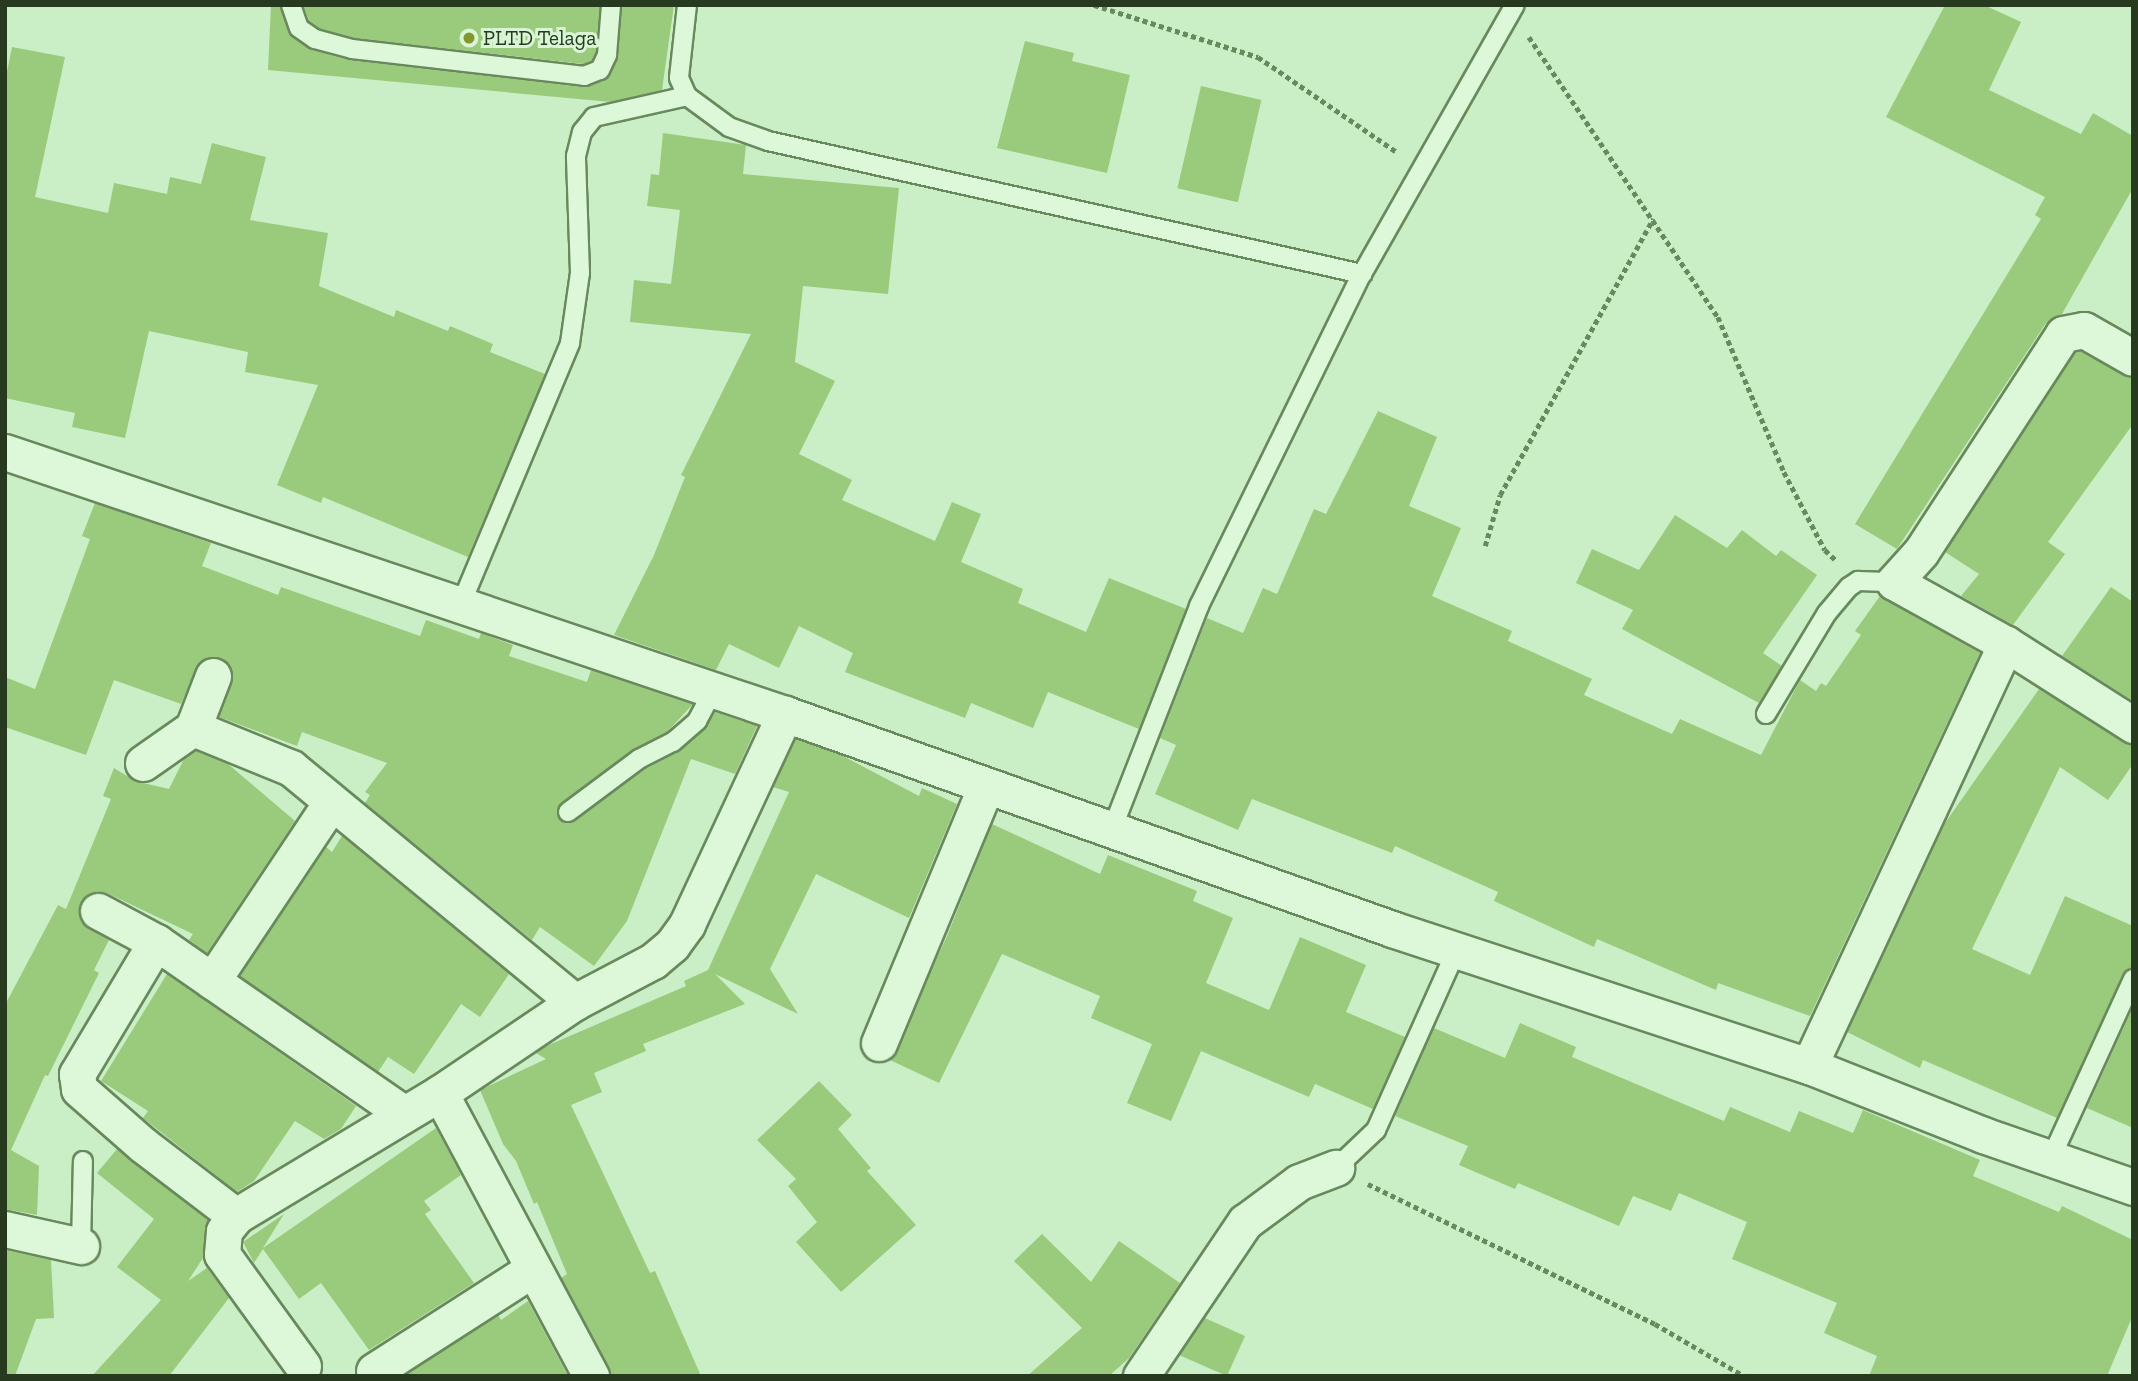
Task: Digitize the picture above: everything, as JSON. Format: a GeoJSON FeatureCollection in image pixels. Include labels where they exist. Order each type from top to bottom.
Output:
{"type":"FeatureCollection","features":[{"type":"Feature","properties":{"kind":"street"},"geometry":{"type":"LineString","coordinates":[[2133,358],[2084,330],[2063,334],[1921,552],[1895,582],[2006,644],[2133,725]]}},
{"type":"Feature","properties":{"kind":"street"},"geometry":{"type":"LineString","coordinates":[[5,452],[785,714],[985,788],[1457,950],[1809,1066],[2133,1187]]}},
{"type":"Feature","properties":{"kind":"street"},"geometry":{"type":"LineString","coordinates":[[1809,1066],[2006,644]]}},
{"type":"Feature","properties":{"kind":"street"},"geometry":{"type":"LineString","coordinates":[[143,763],[193,728],[213,676]]}},
{"type":"Feature","properties":{"kind":"street"},"geometry":{"type":"LineString","coordinates":[[303,1366],[222,1254],[220,1237],[236,1216],[440,1093],[575,1002],[653,961],[687,924],[785,714]]}},
{"type":"Feature","properties":{"kind":"street"},"geometry":{"type":"LineString","coordinates":[[193,728],[291,768],[330,804],[575,1002]]}},
{"type":"Feature","properties":{"kind":"street"},"geometry":{"type":"LineString","coordinates":[[879,1042],[985,788]]}},
{"type":"Feature","properties":{"kind":"street"},"geometry":{"type":"LineString","coordinates":[[212,981],[330,804]]}},
{"type":"Feature","properties":{"kind":"street"},"geometry":{"type":"LineString","coordinates":[[98,911],[156,942],[404,1114]]}},
{"type":"Feature","properties":{"kind":"street"},"geometry":{"type":"LineString","coordinates":[[156,942],[77,1074],[79,1089],[142,1145],[236,1216]]}},
{"type":"Feature","properties":{"kind":"street"},"geometry":{"type":"LineString","coordinates":[[440,1093],[591,1376]]}},
{"type":"Feature","properties":{"kind":"street"},"geometry":{"type":"LineString","coordinates":[[1141,1376],[1245,1222],[1299,1182],[1336,1168]]}},
{"type":"Feature","properties":{"kind":"street"},"geometry":{"type":"LineString","coordinates":[[5,1228],[81,1247]]}},
{"type":"Feature","properties":{"kind":"street"},"geometry":{"type":"LineString","coordinates":[[374,1371],[533,1269]]}},
{"type":"Feature","properties":{"kind":"lane"},"geometry":{"type":"LineString","coordinates":[[291,5],[299,27],[315,39],[352,49],[584,76],[600,70],[607,55],[611,5]]}},
{"type":"Feature","properties":{"kind":"lane"},"geometry":{"type":"LineString","coordinates":[[687,5],[679,57],[679,78],[687,96],[729,127],[768,141],[1362,274]]}},
{"type":"Feature","properties":{"kind":"lane"},"geometry":{"type":"LineString","coordinates":[[1111,832],[1199,606],[1362,274],[1513,9]]}},
{"type":"Feature","properties":{"kind":"lane"},"geometry":{"type":"LineString","coordinates":[[461,604],[570,343],[580,273],[576,156],[582,132],[594,117],[687,96]]}},
{"type":"Feature","properties":{"kind":"lane"},"geometry":{"type":"LineString","coordinates":[[1766,714],[1827,613],[1858,581],[1895,582]]}},
{"type":"Feature","properties":{"kind":"lane"},"geometry":{"type":"LineString","coordinates":[[568,811],[639,759],[673,742],[697,721],[714,690]]}},
{"type":"Feature","properties":{"kind":"lane"},"geometry":{"type":"LineString","coordinates":[[1336,1168],[1376,1130],[1457,950]]}},
{"type":"Feature","properties":{"kind":"lane"},"geometry":{"type":"LineString","coordinates":[[2051,1158],[2133,979]]}},
{"type":"Feature","properties":{"kind":"lane"},"geometry":{"type":"LineString","coordinates":[[81,1247],[83,1161]]}},
{"type":"Feature","properties":{"kind":"path"},"geometry":{"type":"LineString","coordinates":[[1094,5],[1258,57],[1423,171]]}},
{"type":"Feature","properties":{"kind":"path"},"geometry":{"type":"LineString","coordinates":[[1513,9],[1718,317],[1784,472],[1825,550],[1858,581]]}},
{"type":"Feature","properties":{"kind":"path"},"geometry":{"type":"LineString","coordinates":[[1485,546],[1500,495],[1653,219]]}},
{"type":"Feature","properties":{"kind":"path"},"geometry":{"type":"LineString","coordinates":[[1336,1168],[1655,1324],[1744,1376]]}},
{"type":"Feature","properties":{"kind":"building"},"geometry":{"type":"Polygon","coordinates":[[[271,5],[280,5],[293,37],[312,50],[349,60],[583,87],[610,75],[618,56],[622,5],[674,5],[662,90],[611,102],[268,70],[271,5]]]}},
{"type":"Feature","properties":{"kind":"building"},"geometry":{"type":"Polygon","coordinates":[[[303,5],[600,5],[596,52],[592,61],[583,64],[354,38],[320,29],[309,21],[303,5]]]}},
{"type":"Feature","properties":{"kind":"building"},"geometry":{"type":"Polygon","coordinates":[[[1945,5],[1984,5],[2021,22],[1989,90],[2081,134],[2093,113],[2133,136],[2133,188],[2062,314],[2046,323],[1897,549],[1855,524],[2041,219],[2035,215],[2045,197],[1886,117],[1945,5]]]}},
{"type":"Feature","properties":{"kind":"building"},"geometry":{"type":"Polygon","coordinates":[[[1025,41],[1074,53],[1072,61],[1130,75],[1107,173],[997,148],[1025,41]]]}},
{"type":"Feature","properties":{"kind":"building"},"geometry":{"type":"Polygon","coordinates":[[[12,47],[65,57],[35,197],[108,213],[114,183],[167,194],[170,177],[201,184],[212,143],[266,157],[250,220],[328,233],[319,286],[394,317],[396,310],[448,331],[450,326],[493,344],[490,352],[545,374],[468,557],[323,497],[321,503],[277,485],[318,385],[245,372],[248,352],[149,331],[125,438],[72,427],[75,413],[5,398],[5,81],[12,47]]]}},
{"type":"Feature","properties":{"kind":"building"},"geometry":{"type":"Polygon","coordinates":[[[1201,86],[1261,100],[1238,202],[1177,188],[1201,86]]]}},
{"type":"Feature","properties":{"kind":"building"},"geometry":{"type":"Polygon","coordinates":[[[663,133],[746,145],[743,174],[899,188],[888,294],[803,286],[795,362],[835,381],[799,454],[852,480],[842,500],[935,541],[952,502],[981,514],[961,562],[1023,589],[1018,603],[1086,632],[1109,578],[1186,609],[1139,729],[1048,692],[1033,728],[971,703],[965,718],[845,672],[853,653],[799,626],[779,668],[729,644],[716,670],[614,635],[654,555],[685,477],[681,475],[751,334],[630,322],[634,280],[671,284],[680,210],[647,206],[651,174],[659,175],[663,133]]]}},
{"type":"Feature","properties":{"kind":"building"},"geometry":{"type":"Polygon","coordinates":[[[2080,351],[2133,378],[2133,424],[2048,542],[2065,554],[2013,625],[1961,596],[1979,574],[1945,552],[2075,352],[2080,351]]]}},
{"type":"Feature","properties":{"kind":"building"},"geometry":{"type":"Polygon","coordinates":[[[1378,411],[1437,437],[1409,506],[1461,528],[1432,596],[1512,631],[1508,641],[1592,679],[1584,695],[1672,734],[1680,719],[1761,755],[1800,680],[1816,691],[1821,683],[1826,686],[1861,635],[1855,631],[1880,596],[1980,653],[1810,1016],[1718,983],[1716,990],[1597,939],[1594,947],[1494,901],[1498,892],[1395,846],[1392,853],[1252,799],[1238,830],[1155,794],[1176,745],[1160,738],[1207,618],[1243,633],[1263,588],[1277,594],[1314,509],[1326,514],[1378,411]]]}},
{"type":"Feature","properties":{"kind":"building"},"geometry":{"type":"Polygon","coordinates":[[[95,503],[211,543],[202,566],[278,595],[281,587],[420,636],[426,620],[479,639],[481,633],[513,645],[509,656],[587,682],[591,670],[693,704],[667,732],[632,750],[561,803],[557,814],[564,823],[575,821],[645,769],[680,751],[705,729],[715,712],[757,726],[735,774],[691,759],[627,921],[594,966],[540,927],[532,940],[365,803],[370,795],[365,792],[387,763],[302,732],[297,746],[219,717],[233,674],[221,658],[200,661],[181,704],[114,680],[86,755],[5,727],[5,677],[35,689],[90,539],[82,536],[95,503]]]}},
{"type":"Feature","properties":{"kind":"building"},"geometry":{"type":"Polygon","coordinates":[[[1675,515],[1727,548],[1742,530],[1776,556],[1781,550],[1817,575],[1763,653],[1782,666],[1759,703],[1622,629],[1633,610],[1576,583],[1592,549],[1639,570],[1675,515]]]}},
{"type":"Feature","properties":{"kind":"building"},"geometry":{"type":"Polygon","coordinates":[[[2111,587],[2133,602],[2133,701],[2062,656],[2111,587]]]}},
{"type":"Feature","properties":{"kind":"building"},"geometry":{"type":"Polygon","coordinates":[[[2039,689],[2133,745],[2133,764],[2108,800],[2060,767],[1972,949],[2030,975],[2065,896],[2133,926],[2133,968],[2123,974],[2057,1118],[1923,1060],[1920,1068],[1847,1032],[1945,823],[2039,689]]]}},
{"type":"Feature","properties":{"kind":"building"},"geometry":{"type":"Polygon","coordinates":[[[796,739],[843,756],[919,796],[922,788],[957,804],[909,918],[816,874],[770,969],[798,1014],[715,974],[745,1004],[643,1044],[646,1051],[594,1073],[602,1092],[571,1105],[650,1273],[655,1271],[701,1376],[611,1376],[561,1278],[567,1274],[537,1202],[534,1204],[516,1161],[503,1144],[480,1090],[546,1059],[536,1053],[544,1047],[686,986],[684,981],[708,970],[789,792],[773,787],[796,739]]]}},
{"type":"Feature","properties":{"kind":"building"},"geometry":{"type":"Polygon","coordinates":[[[196,751],[228,764],[295,821],[207,953],[189,940],[193,934],[107,893],[97,891],[81,901],[81,922],[109,940],[94,970],[99,973],[48,1076],[45,1075],[11,1150],[39,1166],[37,1215],[5,1209],[5,1005],[58,905],[66,909],[111,799],[103,796],[114,768],[135,781],[169,789],[184,759],[196,751]]]}},
{"type":"Feature","properties":{"kind":"building"},"geometry":{"type":"Polygon","coordinates":[[[992,824],[1100,874],[1108,855],[1197,891],[1193,901],[1233,918],[1206,983],[1269,1010],[1300,937],[1366,965],[1346,1012],[1405,1037],[1373,1109],[1315,1084],[1309,1097],[1201,1051],[1171,1121],[1127,1103],[1152,1044],[1091,1018],[1100,996],[1002,954],[939,1083],[890,1060],[947,936],[992,824]]]}},
{"type":"Feature","properties":{"kind":"building"},"geometry":{"type":"Polygon","coordinates":[[[342,836],[509,974],[480,1017],[461,1004],[414,1074],[388,1057],[378,1072],[240,976],[326,847],[332,852],[342,836]]]}},
{"type":"Feature","properties":{"kind":"building"},"geometry":{"type":"Polygon","coordinates":[[[167,974],[356,1106],[341,1129],[324,1139],[295,1121],[254,1181],[237,1192],[143,1118],[148,1111],[101,1081],[167,974]]]}},
{"type":"Feature","properties":{"kind":"building"},"geometry":{"type":"Polygon","coordinates":[[[2133,1007],[2133,1128],[2087,1108],[2133,1007]]]}},
{"type":"Feature","properties":{"kind":"building"},"geometry":{"type":"Polygon","coordinates":[[[1520,1023],[1576,1047],[1572,1057],[1724,1121],[1730,1107],[1790,1132],[1799,1111],[1853,1133],[1863,1110],[1980,1160],[1973,1176],[2059,1212],[2062,1206],[2133,1240],[2133,1315],[2107,1376],[1869,1376],[1877,1356],[1824,1333],[1837,1303],[1732,1259],[1747,1222],[1679,1193],[1671,1211],[1633,1196],[1619,1226],[1518,1183],[1515,1189],[1459,1165],[1468,1146],[1395,1116],[1434,1028],[1505,1058],[1520,1023]]]}},
{"type":"Feature","properties":{"kind":"building"},"geometry":{"type":"Polygon","coordinates":[[[819,1081],[852,1115],[838,1129],[871,1168],[867,1171],[916,1225],[841,1292],[796,1242],[817,1222],[788,1186],[796,1179],[757,1140],[819,1081]]]}},
{"type":"Feature","properties":{"kind":"building"},"geometry":{"type":"Polygon","coordinates":[[[436,1128],[461,1175],[424,1201],[431,1210],[425,1214],[474,1283],[369,1350],[321,1283],[299,1299],[263,1249],[254,1263],[243,1242],[284,1214],[263,1248],[436,1128]]]}},
{"type":"Feature","properties":{"kind":"building"},"geometry":{"type":"Polygon","coordinates":[[[117,1149],[208,1220],[203,1258],[188,1281],[207,1268],[229,1298],[169,1376],[92,1376],[161,1300],[117,1267],[154,1219],[97,1173],[117,1149]]]}},
{"type":"Feature","properties":{"kind":"building"},"geometry":{"type":"Polygon","coordinates":[[[1042,1234],[1091,1282],[1119,1241],[1180,1283],[1129,1358],[1109,1376],[1027,1376],[1082,1328],[1014,1261],[1042,1234]]]}},
{"type":"Feature","properties":{"kind":"building"},"geometry":{"type":"Polygon","coordinates":[[[5,1250],[51,1260],[54,1318],[36,1319],[15,1376],[5,1376],[5,1250]]]}},
{"type":"Feature","properties":{"kind":"building"},"geometry":{"type":"Polygon","coordinates":[[[528,1301],[568,1376],[404,1376],[498,1315],[501,1320],[528,1301]]]}},
{"type":"Feature","properties":{"kind":"building"},"geometry":{"type":"Polygon","coordinates":[[[1205,1318],[1245,1336],[1227,1376],[1179,1355],[1205,1318]]]}},
{"type":"Feature","properties":{"kind":"place","name":"PLTD Telaga"},"geometry":{"type":"Point","coordinates":[469,38]}}]}
